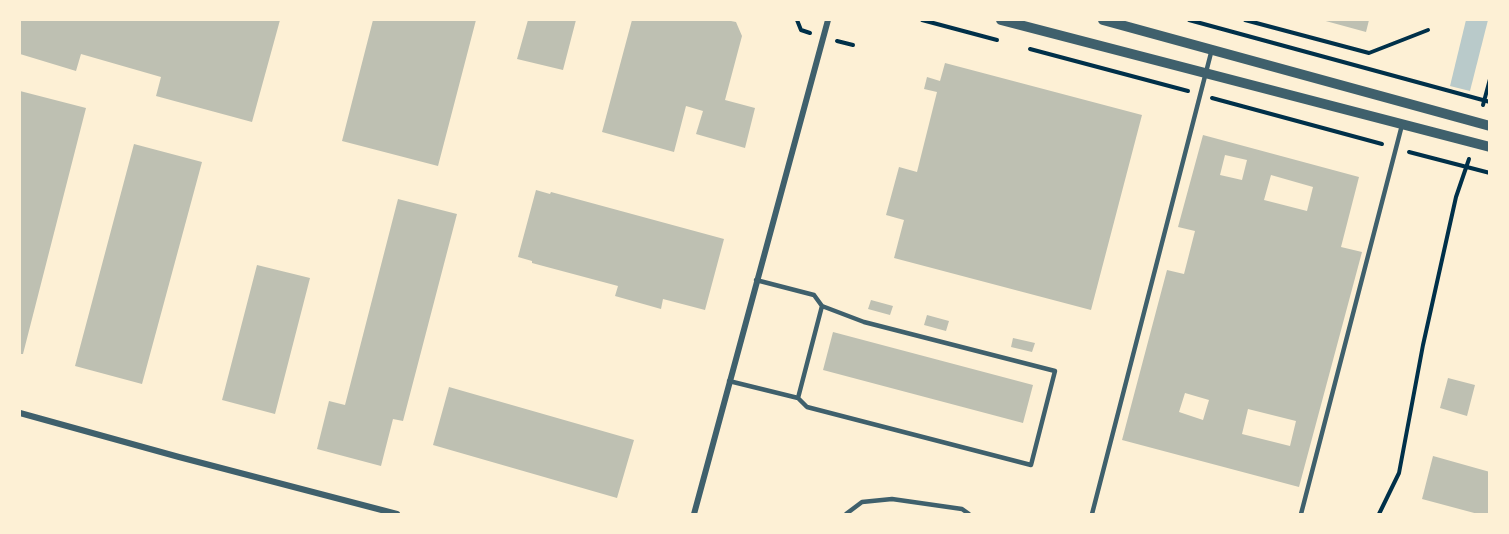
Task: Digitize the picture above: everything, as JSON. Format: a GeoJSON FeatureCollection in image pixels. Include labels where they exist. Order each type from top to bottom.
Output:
{"type":"FeatureCollection","features":[{"type":"Feature","properties":{"kind":"street"},"geometry":{"type":"LineString","coordinates":[[694,514],[828,20]]}},
{"type":"Feature","properties":{"kind":"street"},"geometry":{"type":"LineString","coordinates":[[1001,20],[1490,147]]}},
{"type":"Feature","properties":{"kind":"street"},"geometry":{"type":"LineString","coordinates":[[1103,20],[1484,125]]}},
{"type":"Feature","properties":{"kind":"street"},"geometry":{"type":"LineString","coordinates":[[20,413],[179,458],[397,514]]}},
{"type":"Feature","properties":{"kind":"lane"},"geometry":{"type":"LineString","coordinates":[[1092,514],[1212,50]]}},
{"type":"Feature","properties":{"kind":"lane"},"geometry":{"type":"LineString","coordinates":[[1301,514],[1402,124]]}},
{"type":"Feature","properties":{"kind":"lane"},"geometry":{"type":"LineString","coordinates":[[729,381],[798,398],[807,408],[1031,465],[1055,371],[864,322],[822,306],[814,296],[756,280]]}},
{"type":"Feature","properties":{"kind":"lane"},"geometry":{"type":"LineString","coordinates":[[798,398],[822,306]]}},
{"type":"Feature","properties":{"kind":"lane"},"geometry":{"type":"LineString","coordinates":[[846,514],[862,502],[892,499],[962,509],[969,514]]}},
{"type":"Feature","properties":{"kind":"path"},"geometry":{"type":"LineString","coordinates":[[1189,20],[1490,102]]}},
{"type":"Feature","properties":{"kind":"path"},"geometry":{"type":"LineString","coordinates":[[1245,20],[1369,53],[1428,30]]}},
{"type":"Feature","properties":{"kind":"path"},"geometry":{"type":"LineString","coordinates":[[1484,125],[1484,101],[1490,79]]}},
{"type":"Feature","properties":{"kind":"path"},"geometry":{"type":"LineString","coordinates":[[1379,514],[1398,473],[1456,197],[1474,143]]}},
{"type":"Feature","properties":{"kind":"shaded area"},"geometry":{"type":"Polygon","coordinates":[[[1466,20],[1488,20],[1470,91],[1450,86],[1466,20]]]}},
{"type":"Feature","properties":{"kind":"building"},"geometry":{"type":"Polygon","coordinates":[[[20,20],[280,20],[252,122],[156,96],[161,77],[81,54],[76,71],[20,54],[20,20]]]}},
{"type":"Feature","properties":{"kind":"building"},"geometry":{"type":"Polygon","coordinates":[[[373,20],[476,20],[438,166],[342,141],[373,20]]]}},
{"type":"Feature","properties":{"kind":"building"},"geometry":{"type":"Polygon","coordinates":[[[528,20],[576,20],[563,70],[517,59],[528,20]]]}},
{"type":"Feature","properties":{"kind":"building"},"geometry":{"type":"Polygon","coordinates":[[[632,20],[726,20],[736,22],[742,36],[725,100],[755,108],[745,148],[696,134],[703,111],[686,106],[674,152],[602,132],[632,20]]]}},
{"type":"Feature","properties":{"kind":"building"},"geometry":{"type":"Polygon","coordinates":[[[1322,20],[1369,20],[1366,32],[1322,20]]]}},
{"type":"Feature","properties":{"kind":"building"},"geometry":{"type":"Polygon","coordinates":[[[945,63],[1142,115],[1091,310],[894,258],[904,220],[886,215],[899,167],[917,172],[937,92],[924,89],[927,77],[940,81],[945,63]]]}},
{"type":"Feature","properties":{"kind":"building"},"geometry":{"type":"Polygon","coordinates":[[[20,91],[86,108],[23,354],[20,354],[20,91]]]}},
{"type":"Feature","properties":{"kind":"building"},"geometry":{"type":"Polygon","coordinates":[[[1203,135],[1359,177],[1341,247],[1362,252],[1299,487],[1122,440],[1167,270],[1184,274],[1195,231],[1178,227],[1203,135]],[[1225,155],[1220,175],[1242,180],[1247,160],[1225,155]],[[1271,175],[1264,200],[1307,211],[1313,187],[1271,175]],[[1185,393],[1179,412],[1203,420],[1209,400],[1185,393]],[[1248,409],[1242,434],[1290,446],[1296,421],[1248,409]]]}},
{"type":"Feature","properties":{"kind":"building"},"geometry":{"type":"Polygon","coordinates":[[[134,144],[202,162],[142,384],[75,366],[134,144]]]}},
{"type":"Feature","properties":{"kind":"building"},"geometry":{"type":"Polygon","coordinates":[[[536,190],[550,194],[551,192],[724,239],[705,310],[663,299],[661,309],[615,296],[618,286],[532,263],[532,261],[518,257],[536,190]]]}},
{"type":"Feature","properties":{"kind":"building"},"geometry":{"type":"Polygon","coordinates":[[[398,199],[457,214],[403,421],[393,419],[381,466],[317,449],[329,401],[345,405],[398,199]]]}},
{"type":"Feature","properties":{"kind":"building"},"geometry":{"type":"Polygon","coordinates":[[[257,265],[310,278],[275,414],[222,400],[257,265]]]}},
{"type":"Feature","properties":{"kind":"building"},"geometry":{"type":"Polygon","coordinates":[[[871,300],[893,306],[890,315],[868,309],[871,300]]]}},
{"type":"Feature","properties":{"kind":"building"},"geometry":{"type":"Polygon","coordinates":[[[927,315],[949,321],[946,331],[924,325],[927,315]]]}},
{"type":"Feature","properties":{"kind":"building"},"geometry":{"type":"Polygon","coordinates":[[[833,332],[1033,385],[1023,423],[823,370],[833,332]]]}},
{"type":"Feature","properties":{"kind":"building"},"geometry":{"type":"Polygon","coordinates":[[[1013,338],[1035,343],[1032,352],[1011,347],[1013,338]]]}},
{"type":"Feature","properties":{"kind":"building"},"geometry":{"type":"Polygon","coordinates":[[[1448,378],[1475,385],[1467,416],[1440,408],[1448,378]]]}},
{"type":"Feature","properties":{"kind":"building"},"geometry":{"type":"Polygon","coordinates":[[[449,387],[634,440],[617,498],[433,445],[449,387]]]}},
{"type":"Feature","properties":{"kind":"building"},"geometry":{"type":"Polygon","coordinates":[[[1433,456],[1490,472],[1490,514],[1478,514],[1422,499],[1433,456]]]}}]}
